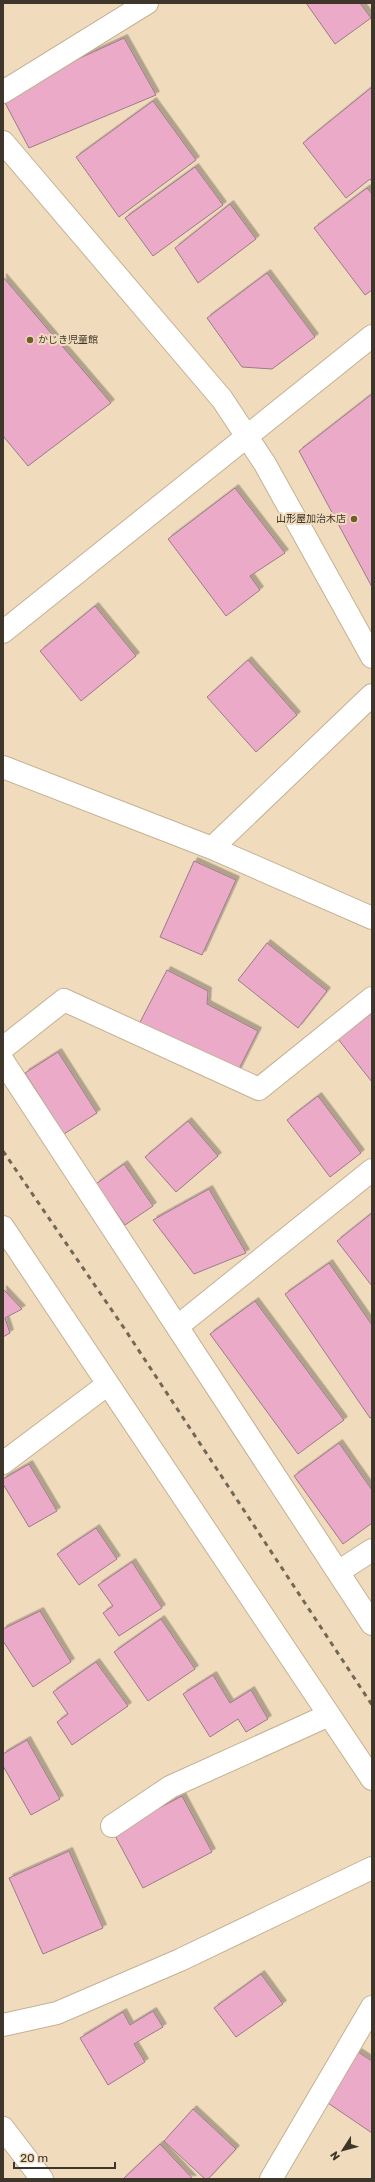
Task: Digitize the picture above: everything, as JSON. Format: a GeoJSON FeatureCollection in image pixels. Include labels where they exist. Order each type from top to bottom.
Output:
{"type":"FeatureCollection","features":[{"type":"Feature","properties":{"kind":"street"},"geometry":{"type":"LineString","coordinates":[[3,92],[147,3]]}},
{"type":"Feature","properties":{"kind":"street"},"geometry":{"type":"LineString","coordinates":[[3,142],[222,399],[248,436],[265,464],[372,657]]}},
{"type":"Feature","properties":{"kind":"street"},"geometry":{"type":"LineString","coordinates":[[3,632],[372,336]]}},
{"type":"Feature","properties":{"kind":"street"},"geometry":{"type":"LineString","coordinates":[[212,848],[372,695]]}},
{"type":"Feature","properties":{"kind":"street"},"geometry":{"type":"LineString","coordinates":[[3,767],[212,848],[372,918]]}},
{"type":"Feature","properties":{"kind":"street"},"geometry":{"type":"LineString","coordinates":[[3,1048],[64,1000],[259,1089],[372,998]]}},
{"type":"Feature","properties":{"kind":"street"},"geometry":{"type":"LineString","coordinates":[[3,1061],[372,1624]]}},
{"type":"Feature","properties":{"kind":"street"},"geometry":{"type":"LineString","coordinates":[[178,1326],[372,1170]]}},
{"type":"Feature","properties":{"kind":"street"},"geometry":{"type":"LineString","coordinates":[[3,1227],[372,1779]]}},
{"type":"Feature","properties":{"kind":"street"},"geometry":{"type":"LineString","coordinates":[[3,1463],[108,1384]]}},
{"type":"Feature","properties":{"kind":"street"},"geometry":{"type":"LineString","coordinates":[[338,1572],[372,1550]]}},
{"type":"Feature","properties":{"kind":"street"},"geometry":{"type":"LineString","coordinates":[[112,1826],[170,1786],[329,1715]]}},
{"type":"Feature","properties":{"kind":"street"},"geometry":{"type":"LineString","coordinates":[[3,2024],[64,2010],[180,1960],[372,1868]]}},
{"type":"Feature","properties":{"kind":"street"},"geometry":{"type":"LineString","coordinates":[[271,2179],[372,2007]]}},
{"type":"Feature","properties":{"kind":"street"},"geometry":{"type":"LineString","coordinates":[[3,2128],[42,2179]]}},
{"type":"Feature","properties":{"kind":"building"},"geometry":{"type":"Polygon","coordinates":[[[306,3],[360,3],[371,18],[335,44],[306,3]]]}},
{"type":"Feature","properties":{"kind":"building"},"geometry":{"type":"Polygon","coordinates":[[[124,38],[156,95],[29,148],[3,99],[3,93],[124,38]]]}},
{"type":"Feature","properties":{"kind":"building"},"geometry":{"type":"Polygon","coordinates":[[[372,87],[372,182],[370,179],[346,198],[303,143],[372,87]]]}},
{"type":"Feature","properties":{"kind":"building"},"geometry":{"type":"Polygon","coordinates":[[[153,101],[196,160],[119,217],[76,157],[153,101]]]}},
{"type":"Feature","properties":{"kind":"building"},"geometry":{"type":"Polygon","coordinates":[[[195,167],[223,205],[153,256],[125,218],[195,167]]]}},
{"type":"Feature","properties":{"kind":"building"},"geometry":{"type":"Polygon","coordinates":[[[367,188],[372,194],[372,290],[365,295],[314,228],[367,188]]]}},
{"type":"Feature","properties":{"kind":"building"},"geometry":{"type":"Polygon","coordinates":[[[230,204],[256,239],[198,283],[175,248],[230,204]]]}},
{"type":"Feature","properties":{"kind":"building"},"geometry":{"type":"Polygon","coordinates":[[[267,273],[315,337],[272,369],[242,367],[207,318],[267,273]]]}},
{"type":"Feature","properties":{"kind":"building","name":"かじき児童館"},"geometry":{"type":"Polygon","coordinates":[[[3,277],[111,403],[28,466],[3,436],[3,277]]]}},
{"type":"Feature","properties":{"kind":"building","name":"山形屋加治木店"},"geometry":{"type":"Polygon","coordinates":[[[372,394],[372,587],[299,451],[372,394]]]}},
{"type":"Feature","properties":{"kind":"building"},"geometry":{"type":"Polygon","coordinates":[[[235,488],[285,553],[250,576],[260,590],[226,616],[168,539],[235,488]]]}},
{"type":"Feature","properties":{"kind":"building"},"geometry":{"type":"Polygon","coordinates":[[[95,606],[136,656],[81,701],[40,651],[95,606]]]}},
{"type":"Feature","properties":{"kind":"building"},"geometry":{"type":"Polygon","coordinates":[[[248,660],[297,715],[256,752],[207,697],[248,660]]]}},
{"type":"Feature","properties":{"kind":"building"},"geometry":{"type":"Polygon","coordinates":[[[194,861],[236,880],[202,955],[160,937],[194,861]]]}},
{"type":"Feature","properties":{"kind":"building"},"geometry":{"type":"Polygon","coordinates":[[[267,943],[327,991],[298,1028],[238,980],[267,943]]]}},
{"type":"Feature","properties":{"kind":"building"},"geometry":{"type":"Polygon","coordinates":[[[167,970],[208,991],[207,1004],[258,1031],[235,1077],[138,1026],[167,970]]]}},
{"type":"Feature","properties":{"kind":"building"},"geometry":{"type":"Polygon","coordinates":[[[372,1013],[372,1082],[338,1039],[372,1013]]]}},
{"type":"Feature","properties":{"kind":"building"},"geometry":{"type":"Polygon","coordinates":[[[58,1052],[97,1113],[64,1134],[25,1073],[58,1052]]]}},
{"type":"Feature","properties":{"kind":"building"},"geometry":{"type":"Polygon","coordinates":[[[318,1096],[361,1153],[330,1177],[287,1120],[318,1096]]]}},
{"type":"Feature","properties":{"kind":"building"},"geometry":{"type":"Polygon","coordinates":[[[188,1121],[218,1156],[176,1192],[145,1157],[188,1121]]]}},
{"type":"Feature","properties":{"kind":"building"},"geometry":{"type":"Polygon","coordinates":[[[124,1164],[153,1206],[125,1225],[96,1184],[124,1164]]]}},
{"type":"Feature","properties":{"kind":"building"},"geometry":{"type":"Polygon","coordinates":[[[209,1189],[246,1253],[194,1274],[153,1220],[209,1189]]]}},
{"type":"Feature","properties":{"kind":"building"},"geometry":{"type":"Polygon","coordinates":[[[372,1213],[372,1286],[337,1241],[372,1213]]]}},
{"type":"Feature","properties":{"kind":"building"},"geometry":{"type":"Polygon","coordinates":[[[329,1263],[372,1325],[372,1417],[370,1418],[285,1294],[329,1263]]]}},
{"type":"Feature","properties":{"kind":"building"},"geometry":{"type":"Polygon","coordinates":[[[3,1289],[22,1309],[5,1318],[10,1333],[3,1337],[3,1289]]]}},
{"type":"Feature","properties":{"kind":"building"},"geometry":{"type":"Polygon","coordinates":[[[255,1301],[344,1420],[298,1454],[210,1334],[255,1301]]]}},
{"type":"Feature","properties":{"kind":"building"},"geometry":{"type":"Polygon","coordinates":[[[339,1443],[372,1490],[372,1523],[343,1544],[294,1476],[339,1443]]]}},
{"type":"Feature","properties":{"kind":"building"},"geometry":{"type":"Polygon","coordinates":[[[29,1464],[57,1511],[29,1527],[3,1484],[3,1479],[29,1464]]]}},
{"type":"Feature","properties":{"kind":"building"},"geometry":{"type":"Polygon","coordinates":[[[96,1528],[117,1559],[79,1585],[57,1554],[96,1528]]]}},
{"type":"Feature","properties":{"kind":"building"},"geometry":{"type":"Polygon","coordinates":[[[132,1562],[162,1608],[119,1636],[103,1613],[113,1606],[98,1585],[132,1562]]]}},
{"type":"Feature","properties":{"kind":"building"},"geometry":{"type":"Polygon","coordinates":[[[40,1611],[71,1662],[33,1687],[3,1641],[3,1629],[40,1611]]]}},
{"type":"Feature","properties":{"kind":"building"},"geometry":{"type":"Polygon","coordinates":[[[161,1619],[195,1669],[148,1701],[114,1652],[161,1619]]]}},
{"type":"Feature","properties":{"kind":"building"},"geometry":{"type":"Polygon","coordinates":[[[96,1662],[128,1706],[72,1745],[57,1722],[68,1714],[53,1692],[96,1662]]]}},
{"type":"Feature","properties":{"kind":"building"},"geometry":{"type":"Polygon","coordinates":[[[213,1675],[230,1703],[251,1690],[268,1719],[246,1732],[238,1719],[210,1737],[183,1694],[213,1675]]]}},
{"type":"Feature","properties":{"kind":"building"},"geometry":{"type":"Polygon","coordinates":[[[27,1740],[60,1799],[31,1815],[3,1766],[3,1754],[27,1740]]]}},
{"type":"Feature","properties":{"kind":"building"},"geometry":{"type":"Polygon","coordinates":[[[182,1796],[212,1852],[143,1888],[113,1832],[182,1796]]]}},
{"type":"Feature","properties":{"kind":"building"},"geometry":{"type":"Polygon","coordinates":[[[69,1851],[103,1928],[43,1954],[9,1878],[69,1851]]]}},
{"type":"Feature","properties":{"kind":"building"},"geometry":{"type":"Polygon","coordinates":[[[261,1974],[283,2004],[236,2037],[214,2008],[261,1974]]]}},
{"type":"Feature","properties":{"kind":"building"},"geometry":{"type":"Polygon","coordinates":[[[153,2011],[163,2027],[134,2044],[145,2062],[108,2085],[80,2038],[123,2012],[130,2025],[153,2011]]]}},
{"type":"Feature","properties":{"kind":"building"},"geometry":{"type":"Polygon","coordinates":[[[358,2052],[372,2061],[372,2133],[325,2101],[358,2052]]]}},
{"type":"Feature","properties":{"kind":"building"},"geometry":{"type":"Polygon","coordinates":[[[193,2109],[236,2149],[208,2179],[205,2179],[164,2141],[193,2109]]]}},
{"type":"Feature","properties":{"kind":"building"},"geometry":{"type":"Polygon","coordinates":[[[160,2144],[193,2179],[123,2179],[160,2144]]]}},
{"type":"Feature","properties":{"kind":"railway"},"geometry":{"type":"LineString","coordinates":[[3,1151],[124,1328],[372,1705]]}},
{"type":"Feature","properties":{"kind":"place","name":"かじき児童館"},"geometry":{"type":"Point","coordinates":[30,340]}},
{"type":"Feature","properties":{"kind":"place","name":"山形屋加治木店"},"geometry":{"type":"Point","coordinates":[354,519]}}]}
